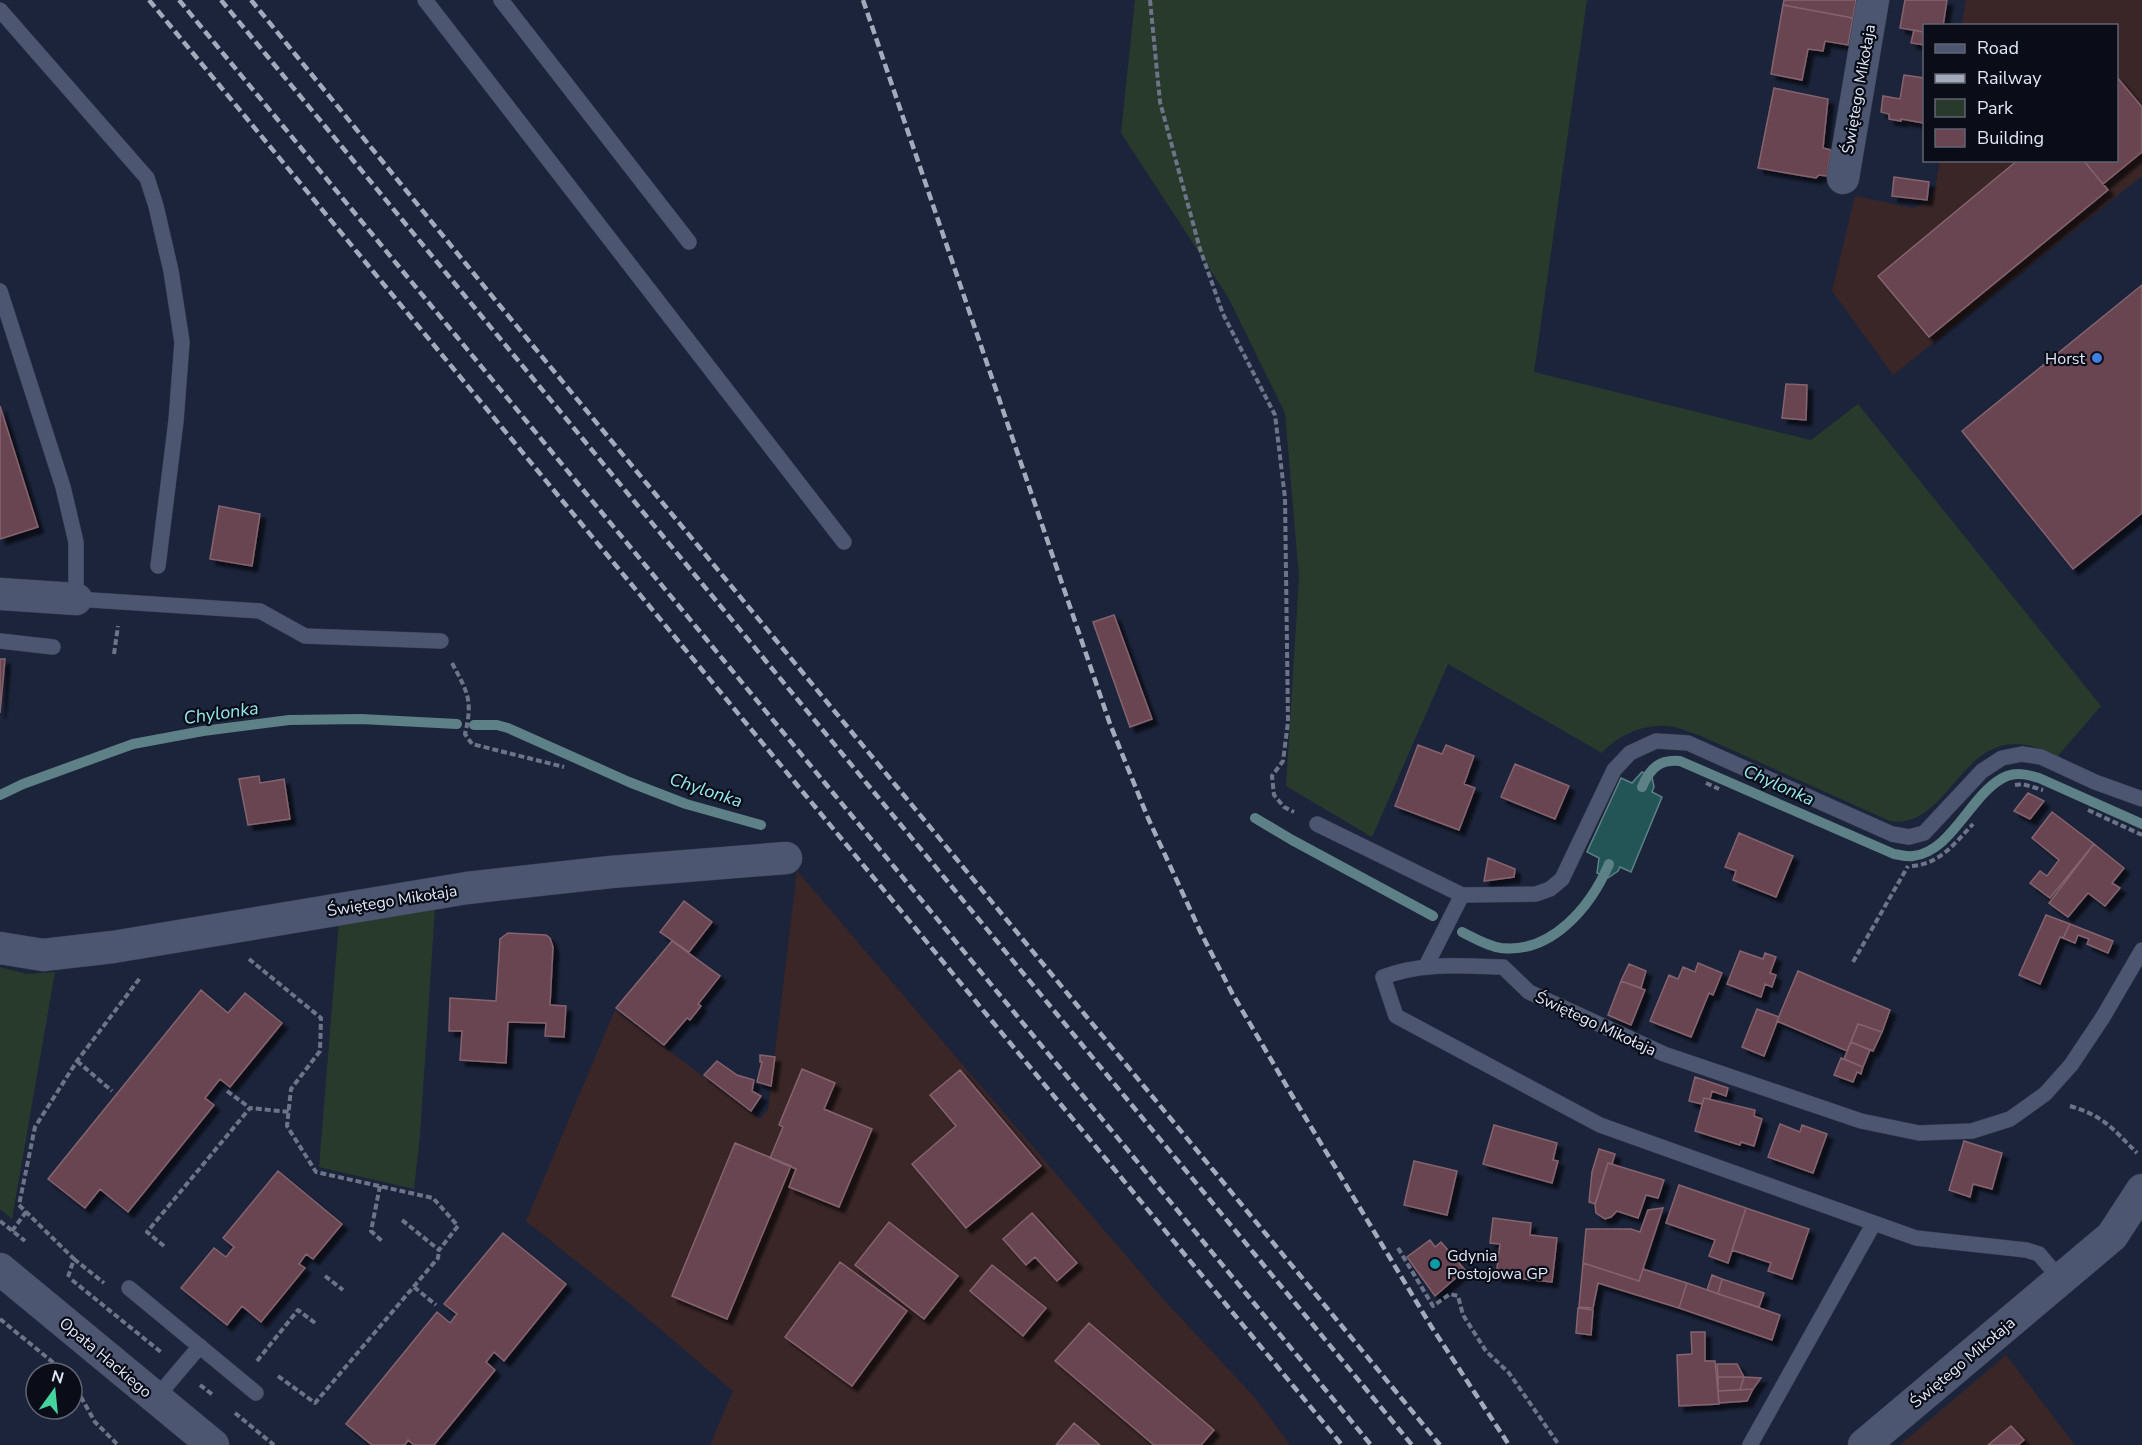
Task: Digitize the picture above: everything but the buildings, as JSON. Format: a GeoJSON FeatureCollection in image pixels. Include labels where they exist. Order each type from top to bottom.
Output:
{"type":"FeatureCollection","features":[{"type":"Feature","properties":{"kind":"street","name":"Świętego Mikołaja"},"geometry":{"type":"LineString","coordinates":[[1843,178],[1873,0]]}},
{"type":"Feature","properties":{"kind":"street"},"geometry":{"type":"LineString","coordinates":[[0,594],[76,599]]}},
{"type":"Feature","properties":{"kind":"street","name":"Świętego Mikołaja"},"geometry":{"type":"LineString","coordinates":[[0,948],[43,955],[113,947],[467,888],[786,858]]}},
{"type":"Feature","properties":{"kind":"street","name":"Świętego Mikołaja"},"geometry":{"type":"LineString","coordinates":[[1864,1445],[2112,1236],[2142,1190]]}},
{"type":"Feature","properties":{"kind":"street","name":"Opata Hackiego"},"geometry":{"type":"LineString","coordinates":[[0,1269],[213,1445]]}},
{"type":"Feature","properties":{"kind":"lane"},"geometry":{"type":"LineString","coordinates":[[425,0],[844,542]]}},
{"type":"Feature","properties":{"kind":"lane"},"geometry":{"type":"LineString","coordinates":[[501,0],[689,242]]}},
{"type":"Feature","properties":{"kind":"lane"},"geometry":{"type":"LineString","coordinates":[[0,10],[147,178],[156,206],[171,271],[182,342],[176,421],[158,566]]}},
{"type":"Feature","properties":{"kind":"lane"},"geometry":{"type":"LineString","coordinates":[[0,291],[63,487],[76,542],[76,599],[260,611],[305,636],[441,641]]}},
{"type":"Feature","properties":{"kind":"lane"},"geometry":{"type":"LineString","coordinates":[[0,641],[53,647]]}},
{"type":"Feature","properties":{"kind":"lane"},"geometry":{"type":"LineString","coordinates":[[1317,824],[1462,895],[1536,894],[1550,889],[1562,879],[1614,770],[1630,753],[1656,741],[1688,743],[1892,834],[1909,837],[1924,833],[1982,771],[2002,758],[2022,754],[2041,758],[2094,782],[2142,799]]}},
{"type":"Feature","properties":{"kind":"lane"},"geometry":{"type":"LineString","coordinates":[[1426,966],[1462,895]]}},
{"type":"Feature","properties":{"kind":"lane","name":"Świętego Mikołaja"},"geometry":{"type":"LineString","coordinates":[[2060,1279],[2039,1254],[2026,1250],[1916,1238],[1600,1125],[1395,1016],[1383,977],[1403,970],[1426,966],[1503,967],[1528,992],[1664,1054],[1861,1121],[1919,1133],[1972,1131],[2010,1119],[2047,1092],[2071,1065],[2103,1017],[2142,950]]}},
{"type":"Feature","properties":{"kind":"lane"},"geometry":{"type":"LineString","coordinates":[[1750,1445],[1874,1223]]}},
{"type":"Feature","properties":{"kind":"lane"},"geometry":{"type":"LineString","coordinates":[[129,1288],[256,1394]]}},
{"type":"Feature","properties":{"kind":"lane"},"geometry":{"type":"LineString","coordinates":[[156,1398],[200,1346]]}},
{"type":"Feature","properties":{"kind":"path"},"geometry":{"type":"LineString","coordinates":[[1150,0],[1160,102],[1200,249],[1223,314],[1275,415],[1285,498],[1288,722],[1283,761],[1272,776],[1274,795],[1284,807],[1317,824]]}},
{"type":"Feature","properties":{"kind":"path"},"geometry":{"type":"LineString","coordinates":[[441,641],[469,696],[469,717],[465,734],[472,744],[564,767]]}},
{"type":"Feature","properties":{"kind":"path"},"geometry":{"type":"LineString","coordinates":[[1853,962],[1908,866]]}},
{"type":"Feature","properties":{"kind":"path"},"geometry":{"type":"LineString","coordinates":[[248,958],[321,1018],[320,1051],[291,1089],[287,1126],[316,1172],[433,1198],[458,1226],[439,1250],[438,1258],[315,1403],[273,1373]]}},
{"type":"Feature","properties":{"kind":"path"},"geometry":{"type":"LineString","coordinates":[[89,1271],[19,1205],[35,1127],[77,1061],[141,977]]}},
{"type":"Feature","properties":{"kind":"path"},"geometry":{"type":"LineString","coordinates":[[77,1061],[112,1091]]}},
{"type":"Feature","properties":{"kind":"path"},"geometry":{"type":"LineString","coordinates":[[227,1091],[249,1108],[289,1112]]}},
{"type":"Feature","properties":{"kind":"path"},"geometry":{"type":"LineString","coordinates":[[2047,1092],[2062,1098],[2070,1106],[2102,1119],[2137,1153]]}},
{"type":"Feature","properties":{"kind":"path"},"geometry":{"type":"LineString","coordinates":[[164,1246],[147,1232],[249,1108]]}},
{"type":"Feature","properties":{"kind":"path"},"geometry":{"type":"LineString","coordinates":[[380,1186],[371,1231],[383,1242]]}},
{"type":"Feature","properties":{"kind":"path"},"geometry":{"type":"LineString","coordinates":[[12,1231],[26,1212]]}},
{"type":"Feature","properties":{"kind":"path"},"geometry":{"type":"LineString","coordinates":[[402,1220],[439,1250]]}},
{"type":"Feature","properties":{"kind":"path"},"geometry":{"type":"LineString","coordinates":[[0,1221],[28,1244]]}},
{"type":"Feature","properties":{"kind":"path"},"geometry":{"type":"LineString","coordinates":[[1398,1248],[1433,1306],[1450,1294],[1458,1296],[1463,1315],[1486,1351],[1509,1373],[1559,1445]]}},
{"type":"Feature","properties":{"kind":"path"},"geometry":{"type":"LineString","coordinates":[[68,1277],[74,1258]]}},
{"type":"Feature","properties":{"kind":"path"},"geometry":{"type":"LineString","coordinates":[[60,1270],[214,1396]]}},
{"type":"Feature","properties":{"kind":"path"},"geometry":{"type":"LineString","coordinates":[[325,1276],[343,1290]]}},
{"type":"Feature","properties":{"kind":"path"},"geometry":{"type":"LineString","coordinates":[[414,1287],[436,1305]]}},
{"type":"Feature","properties":{"kind":"path"},"geometry":{"type":"LineString","coordinates":[[280,1333],[298,1310],[315,1323]]}},
{"type":"Feature","properties":{"kind":"path"},"geometry":{"type":"LineString","coordinates":[[0,1319],[51,1361]]}},
{"type":"Feature","properties":{"kind":"path"},"geometry":{"type":"LineString","coordinates":[[257,1361],[265,1367]]}},
{"type":"Feature","properties":{"kind":"path"},"geometry":{"type":"LineString","coordinates":[[84,1402],[95,1422],[118,1445]]}},
{"type":"Feature","properties":{"kind":"path"},"geometry":{"type":"LineString","coordinates":[[231,1410],[274,1445]]}},
{"type":"Feature","properties":{"kind":"shaded area"},"geometry":{"type":"Polygon","coordinates":[[[1966,0],[2142,0],[2142,176],[1893,375],[1832,291],[1855,196],[1913,208],[1923,204],[1929,200],[1935,189],[1940,162],[2118,162],[2118,24],[1962,24],[1966,0]]]}},
{"type":"Feature","properties":{"kind":"shaded area"},"geometry":{"type":"Polygon","coordinates":[[[1642,772],[1652,777],[1654,787],[1652,792],[1662,797],[1631,872],[1620,867],[1608,878],[1597,873],[1599,858],[1587,852],[1621,778],[1632,783],[1642,772]]]}},
{"type":"Feature","properties":{"kind":"shaded area"},"geometry":{"type":"Polygon","coordinates":[[[797,871],[1163,1299],[1256,1399],[1290,1445],[710,1445],[733,1391],[634,1307],[526,1221],[615,1010],[760,1119],[768,1110],[797,871]]]}},
{"type":"Feature","properties":{"kind":"shaded area"},"geometry":{"type":"Polygon","coordinates":[[[2006,1355],[2075,1445],[1900,1445],[2006,1355]]]}},
{"type":"Feature","properties":{"kind":"green space"},"geometry":{"type":"Polygon","coordinates":[[[1135,0],[1587,0],[1534,372],[1811,440],[1858,404],[2101,706],[2057,757],[2026,745],[2000,746],[1980,757],[1930,808],[1912,819],[1890,821],[1701,736],[1674,727],[1654,726],[1635,731],[1617,740],[1602,753],[1448,664],[1372,837],[1286,786],[1299,577],[1285,413],[1228,297],[1121,133],[1135,0]]]}},
{"type":"Feature","properties":{"kind":"green space"},"geometry":{"type":"Polygon","coordinates":[[[435,908],[420,1135],[414,1189],[319,1167],[339,921],[435,908]]]}},
{"type":"Feature","properties":{"kind":"green space"},"geometry":{"type":"Polygon","coordinates":[[[0,967],[27,974],[55,972],[12,1219],[0,1209],[0,967]]]}},
{"type":"Feature","properties":{"kind":"waterway","name":"Chylonka"},"geometry":{"type":"LineString","coordinates":[[0,795],[23,784],[133,744],[203,731],[289,720],[361,719],[457,724]]}},
{"type":"Feature","properties":{"kind":"waterway","name":"Chylonka"},"geometry":{"type":"LineString","coordinates":[[474,725],[497,725],[508,728],[629,782],[686,804],[761,825]]}},
{"type":"Feature","properties":{"kind":"waterway","name":"Chylonka"},"geometry":{"type":"LineString","coordinates":[[1642,787],[1648,775],[1661,763],[1680,761],[1894,854],[1908,856],[1927,852],[1940,844],[1983,794],[1995,783],[2015,774],[2039,778],[2142,824]]}},
{"type":"Feature","properties":{"kind":"waterway","name":"Chylonka"},"geometry":{"type":"LineString","coordinates":[[1255,818],[1433,916]]}},
{"type":"Feature","properties":{"kind":"waterway","name":"Chylonka"},"geometry":{"type":"LineString","coordinates":[[1462,932],[1486,944],[1501,948],[1520,948],[1537,943],[1553,935],[1580,911],[1592,896],[1609,864]]}},
{"type":"Feature","properties":{"kind":"railway"},"geometry":{"type":"LineString","coordinates":[[149,0],[1342,1445]]}},
{"type":"Feature","properties":{"kind":"railway"},"geometry":{"type":"LineString","coordinates":[[179,0],[1371,1445]]}},
{"type":"Feature","properties":{"kind":"railway"},"geometry":{"type":"LineString","coordinates":[[221,0],[1412,1445]]}},
{"type":"Feature","properties":{"kind":"railway"},"geometry":{"type":"LineString","coordinates":[[251,0],[501,307],[1440,1445]]}},
{"type":"Feature","properties":{"kind":"railway"},"geometry":{"type":"LineString","coordinates":[[863,0],[1110,724],[1148,818],[1201,933],[1232,993],[1431,1326],[1509,1445]]}},
{"type":"Feature","properties":{"kind":"place","name":"Horst"},"geometry":{"type":"Point","coordinates":[2097,358]}},
{"type":"Feature","properties":{"kind":"place","name":"Gdynia Postojowa GP"},"geometry":{"type":"Point","coordinates":[1435,1264]}}]}
